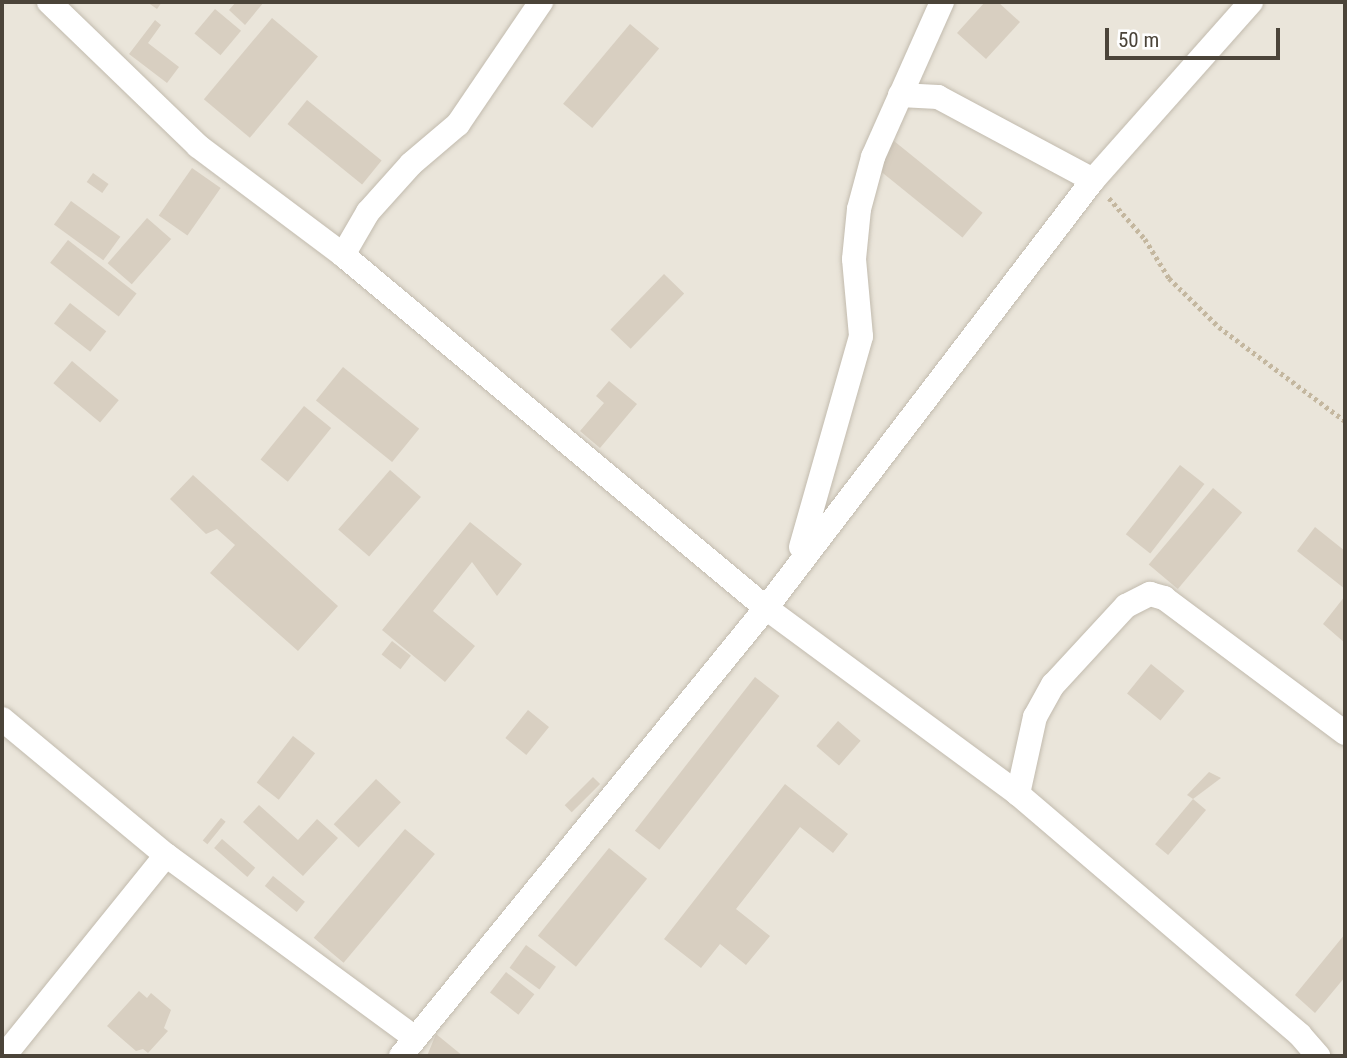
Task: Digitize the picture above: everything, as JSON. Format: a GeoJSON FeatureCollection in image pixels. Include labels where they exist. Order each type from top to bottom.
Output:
{"type":"FeatureCollection","features":[{"type":"Feature","properties":{"kind":"street"},"geometry":{"type":"LineString","coordinates":[[49,2],[198,146],[342,255],[766,608],[1018,794],[1300,1035],[1318,1056]]}},
{"type":"Feature","properties":{"kind":"street"},"geometry":{"type":"LineString","coordinates":[[342,255],[368,212],[411,164],[458,124],[541,2]]}},
{"type":"Feature","properties":{"kind":"street"},"geometry":{"type":"LineString","coordinates":[[796,565],[831,455],[860,337],[854,258],[859,209],[873,157],[942,2]]}},
{"type":"Feature","properties":{"kind":"street"},"geometry":{"type":"LineString","coordinates":[[2,719],[166,855],[407,1047],[766,608],[796,565],[1093,180],[1251,2]]}},
{"type":"Feature","properties":{"kind":"street"},"geometry":{"type":"LineString","coordinates":[[900,95],[938,97],[1093,180]]}},
{"type":"Feature","properties":{"kind":"street"},"geometry":{"type":"LineString","coordinates":[[1018,794],[1035,717],[1053,685],[1126,606],[1150,594],[1164,597],[1345,732]]}},
{"type":"Feature","properties":{"kind":"street"},"geometry":{"type":"LineString","coordinates":[[4,1056],[166,855]]}},
{"type":"Feature","properties":{"kind":"path"},"geometry":{"type":"LineString","coordinates":[[1093,180],[1145,239],[1169,278],[1219,327],[1345,421]]}},
{"type":"Feature","properties":{"kind":"shaded area"},"geometry":{"type":"Polygon","coordinates":[[[2,2],[1345,2],[1345,1056],[2,1056],[2,2]]]}},
{"type":"Feature","properties":{"kind":"building"},"geometry":{"type":"Polygon","coordinates":[[[147,2],[162,2],[157,9],[147,2]]]}},
{"type":"Feature","properties":{"kind":"building"},"geometry":{"type":"Polygon","coordinates":[[[236,2],[264,2],[245,25],[229,10],[236,2]]]}},
{"type":"Feature","properties":{"kind":"building"},"geometry":{"type":"Polygon","coordinates":[[[985,2],[998,2],[1020,22],[986,59],[957,33],[985,2]]]}},
{"type":"Feature","properties":{"kind":"building"},"geometry":{"type":"Polygon","coordinates":[[[215,9],[241,31],[220,55],[194,34],[215,9]]]}},
{"type":"Feature","properties":{"kind":"building"},"geometry":{"type":"Polygon","coordinates":[[[272,18],[318,57],[250,138],[204,99],[272,18]]]}},
{"type":"Feature","properties":{"kind":"building"},"geometry":{"type":"Polygon","coordinates":[[[155,20],[161,25],[148,43],[179,67],[167,83],[129,54],[155,20]]]}},
{"type":"Feature","properties":{"kind":"building"},"geometry":{"type":"Polygon","coordinates":[[[630,24],[659,48],[592,128],[563,104],[630,24]]]}},
{"type":"Feature","properties":{"kind":"building"},"geometry":{"type":"Polygon","coordinates":[[[307,100],[382,160],[362,185],[287,124],[307,100]]]}},
{"type":"Feature","properties":{"kind":"building"},"geometry":{"type":"Polygon","coordinates":[[[894,141],[983,213],[962,238],[874,166],[894,141]]]}},
{"type":"Feature","properties":{"kind":"building"},"geometry":{"type":"Polygon","coordinates":[[[192,168],[221,188],[187,236],[159,216],[192,168]]]}},
{"type":"Feature","properties":{"kind":"building"},"geometry":{"type":"Polygon","coordinates":[[[93,173],[109,184],[102,193],[87,182],[93,173]]]}},
{"type":"Feature","properties":{"kind":"building"},"geometry":{"type":"Polygon","coordinates":[[[71,201],[120,237],[103,260],[54,224],[71,201]]]}},
{"type":"Feature","properties":{"kind":"building"},"geometry":{"type":"Polygon","coordinates":[[[147,218],[171,239],[132,284],[108,263],[147,218]]]}},
{"type":"Feature","properties":{"kind":"building"},"geometry":{"type":"Polygon","coordinates":[[[68,240],[137,294],[119,316],[50,263],[68,240]]]}},
{"type":"Feature","properties":{"kind":"building"},"geometry":{"type":"Polygon","coordinates":[[[664,274],[684,293],[631,349],[611,329],[664,274]]]}},
{"type":"Feature","properties":{"kind":"building"},"geometry":{"type":"Polygon","coordinates":[[[70,303],[106,331],[90,352],[54,323],[70,303]]]}},
{"type":"Feature","properties":{"kind":"building"},"geometry":{"type":"Polygon","coordinates":[[[72,361],[119,400],[100,422],[53,383],[72,361]]]}},
{"type":"Feature","properties":{"kind":"building"},"geometry":{"type":"Polygon","coordinates":[[[343,367],[419,429],[392,462],[316,400],[343,367]]]}},
{"type":"Feature","properties":{"kind":"building"},"geometry":{"type":"Polygon","coordinates":[[[609,381],[637,404],[600,448],[580,431],[604,403],[596,396],[609,381]]]}},
{"type":"Feature","properties":{"kind":"building"},"geometry":{"type":"Polygon","coordinates":[[[304,406],[331,428],[288,482],[261,460],[304,406]]]}},
{"type":"Feature","properties":{"kind":"building"},"geometry":{"type":"Polygon","coordinates":[[[1180,465],[1204,484],[1150,553],[1126,534],[1180,465]]]}},
{"type":"Feature","properties":{"kind":"building"},"geometry":{"type":"Polygon","coordinates":[[[390,470],[421,497],[369,557],[338,530],[390,470]]]}},
{"type":"Feature","properties":{"kind":"building"},"geometry":{"type":"Polygon","coordinates":[[[193,475],[338,606],[298,651],[210,573],[235,545],[217,529],[206,534],[170,499],[193,475]]]}},
{"type":"Feature","properties":{"kind":"building"},"geometry":{"type":"Polygon","coordinates":[[[1213,488],[1242,512],[1178,589],[1149,565],[1213,488]]]}},
{"type":"Feature","properties":{"kind":"building"},"geometry":{"type":"Polygon","coordinates":[[[470,522],[522,564],[497,596],[472,562],[433,611],[475,646],[445,682],[382,630],[470,522]]]}},
{"type":"Feature","properties":{"kind":"building"},"geometry":{"type":"Polygon","coordinates":[[[1315,527],[1345,551],[1345,589],[1297,551],[1315,527]]]}},
{"type":"Feature","properties":{"kind":"building"},"geometry":{"type":"Polygon","coordinates":[[[1345,596],[1345,643],[1323,624],[1345,596]]]}},
{"type":"Feature","properties":{"kind":"building"},"geometry":{"type":"Polygon","coordinates":[[[392,641],[411,656],[400,669],[382,654],[392,641]]]}},
{"type":"Feature","properties":{"kind":"building"},"geometry":{"type":"Polygon","coordinates":[[[1151,664],[1184,691],[1161,721],[1127,694],[1151,664]]]}},
{"type":"Feature","properties":{"kind":"building"},"geometry":{"type":"Polygon","coordinates":[[[755,677],[779,696],[659,850],[635,831],[755,677]]]}},
{"type":"Feature","properties":{"kind":"building"},"geometry":{"type":"Polygon","coordinates":[[[528,710],[549,727],[526,755],[505,738],[528,710]]]}},
{"type":"Feature","properties":{"kind":"building"},"geometry":{"type":"Polygon","coordinates":[[[838,721],[861,741],[839,766],[816,746],[838,721]]]}},
{"type":"Feature","properties":{"kind":"building"},"geometry":{"type":"Polygon","coordinates":[[[293,736],[315,753],[279,800],[257,782],[293,736]]]}},
{"type":"Feature","properties":{"kind":"building"},"geometry":{"type":"Polygon","coordinates":[[[1209,772],[1221,778],[1193,799],[1187,795],[1209,772]]]}},
{"type":"Feature","properties":{"kind":"building"},"geometry":{"type":"Polygon","coordinates":[[[593,777],[600,784],[572,812],[565,805],[593,777]]]}},
{"type":"Feature","properties":{"kind":"building"},"geometry":{"type":"Polygon","coordinates":[[[376,779],[401,802],[359,848],[334,824],[376,779]]]}},
{"type":"Feature","properties":{"kind":"building"},"geometry":{"type":"Polygon","coordinates":[[[785,784],[848,834],[833,853],[800,827],[736,909],[770,936],[746,965],[720,944],[701,968],[664,939],[785,784]]]}},
{"type":"Feature","properties":{"kind":"building"},"geometry":{"type":"Polygon","coordinates":[[[1193,799],[1206,810],[1168,855],[1155,844],[1193,799]]]}},
{"type":"Feature","properties":{"kind":"building"},"geometry":{"type":"Polygon","coordinates":[[[259,805],[298,840],[317,819],[338,838],[303,876],[243,822],[259,805]]]}},
{"type":"Feature","properties":{"kind":"building"},"geometry":{"type":"Polygon","coordinates":[[[221,818],[226,822],[207,844],[203,841],[221,818]]]}},
{"type":"Feature","properties":{"kind":"building"},"geometry":{"type":"Polygon","coordinates":[[[405,829],[435,854],[344,963],[314,938],[405,829]]]}},
{"type":"Feature","properties":{"kind":"building"},"geometry":{"type":"Polygon","coordinates":[[[222,839],[255,868],[247,877],[214,848],[222,839]]]}},
{"type":"Feature","properties":{"kind":"building"},"geometry":{"type":"Polygon","coordinates":[[[609,848],[647,879],[576,967],[538,936],[609,848]]]}},
{"type":"Feature","properties":{"kind":"building"},"geometry":{"type":"Polygon","coordinates":[[[273,876],[305,902],[297,912],[265,886],[273,876]]]}},
{"type":"Feature","properties":{"kind":"building"},"geometry":{"type":"Polygon","coordinates":[[[1345,934],[1345,977],[1315,1013],[1295,995],[1345,934]]]}},
{"type":"Feature","properties":{"kind":"building"},"geometry":{"type":"Polygon","coordinates":[[[526,945],[556,967],[539,989],[510,968],[526,945]]]}},
{"type":"Feature","properties":{"kind":"building"},"geometry":{"type":"Polygon","coordinates":[[[506,972],[534,994],[518,1015],[490,992],[506,972]]]}},
{"type":"Feature","properties":{"kind":"building"},"geometry":{"type":"Polygon","coordinates":[[[139,991],[147,998],[151,993],[171,1010],[164,1028],[168,1031],[148,1053],[143,1049],[136,1051],[107,1026],[139,991]]]}},
{"type":"Feature","properties":{"kind":"building"},"geometry":{"type":"Polygon","coordinates":[[[436,1034],[463,1056],[427,1056],[436,1034]]]}}]}
